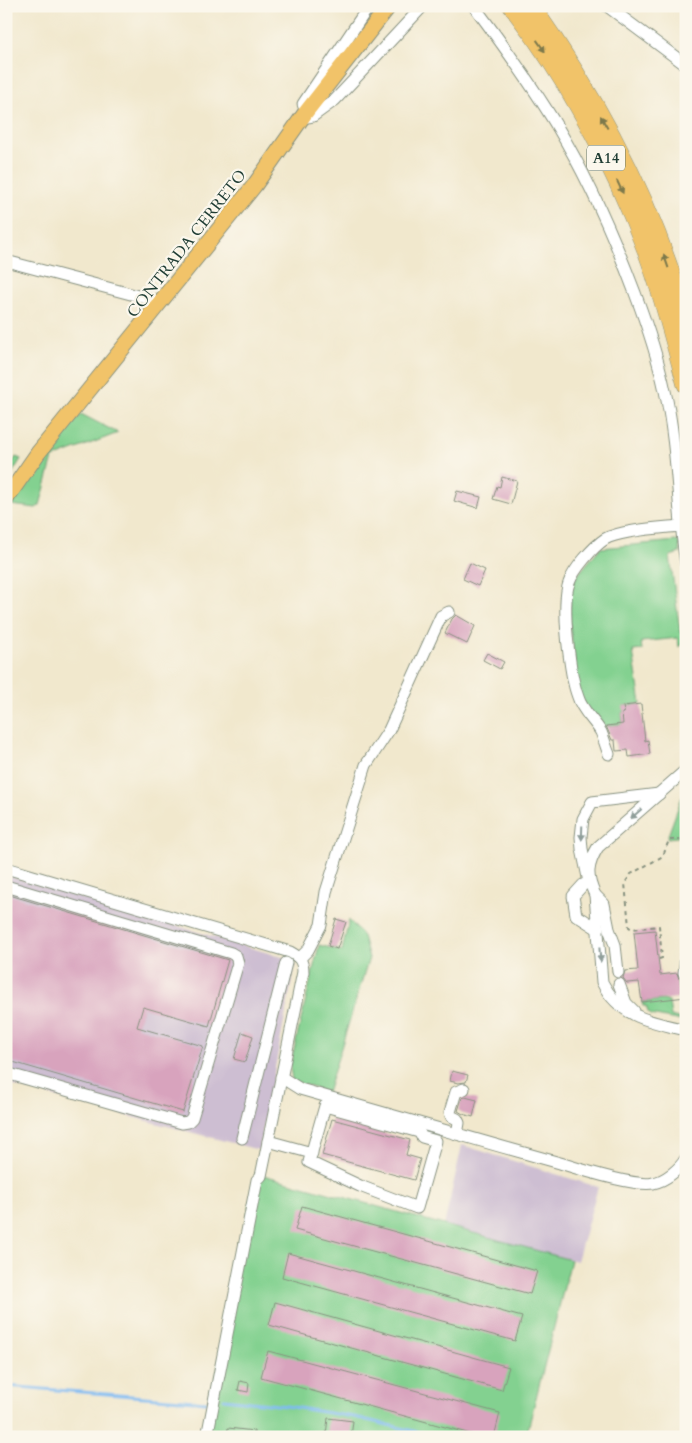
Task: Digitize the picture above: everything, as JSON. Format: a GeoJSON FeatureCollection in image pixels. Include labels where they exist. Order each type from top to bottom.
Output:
{"type":"FeatureCollection","features":[{"type":"Feature","properties":{"kind":"highway","name":"A14"},"geometry":{"type":"LineString","coordinates":[[512,6],[548,56],[598,142],[618,183],[658,282],[686,384]]}},
{"type":"Feature","properties":{"kind":"highway","name":"A14"},"geometry":{"type":"LineString","coordinates":[[531,6],[571,65],[634,181],[658,237],[684,309],[686,325]]}},
{"type":"Feature","properties":{"kind":"main road","name":"CONTRADA CERRETO"},"geometry":{"type":"LineString","coordinates":[[6,499],[38,454],[254,186],[304,115],[389,6]]}},
{"type":"Feature","properties":{"kind":"street"},"geometry":{"type":"LineString","coordinates":[[369,6],[303,104],[304,115],[313,116],[335,100],[423,6]]}},
{"type":"Feature","properties":{"kind":"street"},"geometry":{"type":"LineString","coordinates":[[474,6],[516,62],[558,128],[588,183],[624,265],[644,319],[665,390],[672,423],[680,526],[686,564]]}},
{"type":"Feature","properties":{"kind":"street"},"geometry":{"type":"LineString","coordinates":[[606,6],[686,65]]}},
{"type":"Feature","properties":{"kind":"street"},"geometry":{"type":"LineString","coordinates":[[6,261],[161,302]]}},
{"type":"Feature","properties":{"kind":"street"},"geometry":{"type":"LineString","coordinates":[[609,754],[601,733],[582,706],[574,686],[567,621],[569,582],[587,556],[605,539],[618,534],[680,526]]}},
{"type":"Feature","properties":{"kind":"street"},"geometry":{"type":"LineString","coordinates":[[300,958],[308,950],[321,925],[326,892],[366,765],[389,730],[441,616],[448,612]]}},
{"type":"Feature","properties":{"kind":"street"},"geometry":{"type":"LineString","coordinates":[[589,882],[591,859],[598,847],[686,770]]}},
{"type":"Feature","properties":{"kind":"street"},"geometry":{"type":"LineString","coordinates":[[659,794],[592,802],[583,819],[582,849],[589,882],[595,895],[602,982],[604,987],[615,1002],[626,1010],[651,1022],[686,1030]]}},
{"type":"Feature","properties":{"kind":"street"},"geometry":{"type":"LineString","coordinates":[[6,868],[290,952],[300,958],[303,972],[261,1176],[258,1180],[207,1437]]}},
{"type":"Feature","properties":{"kind":"street"},"geometry":{"type":"LineString","coordinates":[[589,882],[583,885],[573,896],[576,915],[598,929]]}},
{"type":"Feature","properties":{"kind":"street"},"geometry":{"type":"LineString","coordinates":[[6,886],[231,953],[236,956],[238,963],[192,1118],[188,1122],[182,1122],[6,1073]]}},
{"type":"Feature","properties":{"kind":"street"},"geometry":{"type":"LineString","coordinates":[[595,895],[604,904],[615,945],[618,972]]}},
{"type":"Feature","properties":{"kind":"street"},"geometry":{"type":"LineString","coordinates":[[684,972],[686,956]]}},
{"type":"Feature","properties":{"kind":"street"},"geometry":{"type":"LineString","coordinates":[[242,1138],[286,963]]}},
{"type":"Feature","properties":{"kind":"street"},"geometry":{"type":"LineString","coordinates":[[619,984],[626,1003],[639,1016]]}},
{"type":"Feature","properties":{"kind":"street"},"geometry":{"type":"LineString","coordinates":[[263,1053],[285,1058]]}},
{"type":"Feature","properties":{"kind":"street"},"geometry":{"type":"LineString","coordinates":[[281,1077],[300,1089],[636,1183],[653,1184],[676,1169],[686,1158]]}},
{"type":"Feature","properties":{"kind":"street"},"geometry":{"type":"LineString","coordinates":[[457,1134],[459,1123],[457,1119],[451,1116],[450,1112],[456,1092],[464,1089]]}},
{"type":"Feature","properties":{"kind":"street"},"geometry":{"type":"LineString","coordinates":[[325,1106],[419,1132],[422,1137],[436,1141],[417,1208],[360,1186],[309,1162],[312,1153],[325,1106]]}},
{"type":"Feature","properties":{"kind":"street"},"geometry":{"type":"LineString","coordinates":[[268,1141],[312,1153]]}},
{"type":"Feature","properties":{"kind":"path"},"geometry":{"type":"LineString","coordinates":[[659,958],[662,958],[659,926],[632,929],[629,927],[625,883],[631,874],[663,856],[669,840],[686,839]]}},
{"type":"Feature","properties":{"kind":"shaded area"},"geometry":{"type":"Polygon","coordinates":[[[6,875],[292,960],[295,966],[259,1150],[6,1084],[6,875]]]}},
{"type":"Feature","properties":{"kind":"shaded area"},"geometry":{"type":"Polygon","coordinates":[[[462,1145],[598,1187],[577,1261],[444,1226],[462,1145]]]}},
{"type":"Feature","properties":{"kind":"green space"},"geometry":{"type":"Polygon","coordinates":[[[81,414],[118,433],[53,458],[40,505],[36,508],[11,505],[40,465],[81,414]]]}},
{"type":"Feature","properties":{"kind":"green space"},"geometry":{"type":"Polygon","coordinates":[[[16,457],[21,459],[6,483],[6,472],[16,457]]]}},
{"type":"Feature","properties":{"kind":"green space"},"geometry":{"type":"Polygon","coordinates":[[[679,542],[680,553],[670,556],[680,632],[686,634],[686,640],[679,647],[678,638],[641,642],[642,650],[633,651],[641,704],[624,706],[624,712],[622,713],[623,724],[599,725],[579,695],[570,625],[570,595],[575,578],[600,548],[679,542]]]}},
{"type":"Feature","properties":{"kind":"green space"},"geometry":{"type":"Polygon","coordinates":[[[682,797],[686,799],[686,836],[667,838],[682,797]]]}},
{"type":"Feature","properties":{"kind":"green space"},"geometry":{"type":"Polygon","coordinates":[[[349,920],[363,936],[369,958],[327,1093],[292,1080],[290,1066],[319,945],[342,951],[349,920]]]}},
{"type":"Feature","properties":{"kind":"green space"},"geometry":{"type":"Polygon","coordinates":[[[663,1000],[669,1002],[671,1016],[686,1019],[686,1022],[651,1015],[642,1002],[663,1000]]]}},
{"type":"Feature","properties":{"kind":"green space"},"geometry":{"type":"Polygon","coordinates":[[[256,1173],[571,1260],[526,1437],[204,1437],[256,1173]]]}},
{"type":"Feature","properties":{"kind":"building"},"geometry":{"type":"Polygon","coordinates":[[[502,477],[517,481],[511,504],[493,499],[497,486],[500,487],[502,477]]]}},
{"type":"Feature","properties":{"kind":"building"},"geometry":{"type":"Polygon","coordinates":[[[457,491],[481,497],[478,508],[454,501],[457,491]]]}},
{"type":"Feature","properties":{"kind":"building"},"geometry":{"type":"Polygon","coordinates":[[[470,563],[485,570],[478,586],[463,579],[470,563]]]}},
{"type":"Feature","properties":{"kind":"building"},"geometry":{"type":"Polygon","coordinates":[[[456,615],[475,626],[467,644],[445,633],[456,615]]]}},
{"type":"Feature","properties":{"kind":"building"},"geometry":{"type":"Polygon","coordinates":[[[487,653],[504,662],[500,669],[483,660],[487,653]]]}},
{"type":"Feature","properties":{"kind":"building"},"geometry":{"type":"Polygon","coordinates":[[[641,704],[645,741],[648,740],[650,754],[629,757],[628,750],[616,751],[615,740],[612,740],[606,726],[623,724],[623,706],[641,704]]]}},
{"type":"Feature","properties":{"kind":"building"},"geometry":{"type":"Polygon","coordinates":[[[6,894],[228,960],[209,1026],[143,1007],[137,1027],[203,1046],[183,1112],[6,1060],[6,894]]]}},
{"type":"Feature","properties":{"kind":"building"},"geometry":{"type":"Polygon","coordinates":[[[336,919],[346,922],[337,949],[328,946],[336,919]]]}},
{"type":"Feature","properties":{"kind":"building"},"geometry":{"type":"Polygon","coordinates":[[[655,930],[660,975],[677,973],[679,979],[686,980],[686,997],[642,1002],[639,982],[627,983],[623,978],[625,971],[638,970],[634,932],[655,930]]]}},
{"type":"Feature","properties":{"kind":"building"},"geometry":{"type":"Polygon","coordinates":[[[242,1032],[253,1036],[245,1062],[234,1059],[242,1032]]]}},
{"type":"Feature","properties":{"kind":"building"},"geometry":{"type":"Polygon","coordinates":[[[452,1071],[468,1075],[466,1082],[450,1081],[452,1071]]]}},
{"type":"Feature","properties":{"kind":"building"},"geometry":{"type":"Polygon","coordinates":[[[462,1098],[477,1100],[473,1117],[458,1111],[462,1098]]]}},
{"type":"Feature","properties":{"kind":"building"},"geometry":{"type":"Polygon","coordinates":[[[332,1119],[410,1140],[406,1155],[420,1159],[414,1180],[322,1155],[332,1119]]]}},
{"type":"Feature","properties":{"kind":"building"},"geometry":{"type":"Polygon","coordinates":[[[302,1206],[537,1271],[530,1294],[295,1230],[302,1206]]]}},
{"type":"Feature","properties":{"kind":"building"},"geometry":{"type":"Polygon","coordinates":[[[288,1253],[522,1317],[515,1341],[282,1277],[288,1253]]]}},
{"type":"Feature","properties":{"kind":"building"},"geometry":{"type":"Polygon","coordinates":[[[275,1302],[509,1367],[502,1390],[269,1325],[275,1302]]]}},
{"type":"Feature","properties":{"kind":"building"},"geometry":{"type":"Polygon","coordinates":[[[268,1351],[500,1413],[494,1437],[482,1437],[261,1377],[268,1351]]]}},
{"type":"Feature","properties":{"kind":"building"},"geometry":{"type":"Polygon","coordinates":[[[240,1381],[249,1383],[248,1392],[238,1390],[240,1381]]]}},
{"type":"Feature","properties":{"kind":"building"},"geometry":{"type":"Polygon","coordinates":[[[328,1418],[353,1421],[351,1437],[326,1435],[328,1418]]]}},
{"type":"Feature","properties":{"kind":"building"},"geometry":{"type":"Polygon","coordinates":[[[228,1428],[254,1431],[254,1437],[227,1437],[228,1428]]]}},
{"type":"Feature","properties":{"kind":"waterway"},"geometry":{"type":"LineString","coordinates":[[6,1386],[207,1402]]}},
{"type":"Feature","properties":{"kind":"waterway"},"geometry":{"type":"LineString","coordinates":[[224,1399],[286,1406],[354,1417],[439,1437]]}},
{"type":"Feature","properties":{"kind":"tunnel"},"geometry":{"type":"LineString","coordinates":[[684,973],[686,991]]}}]}
